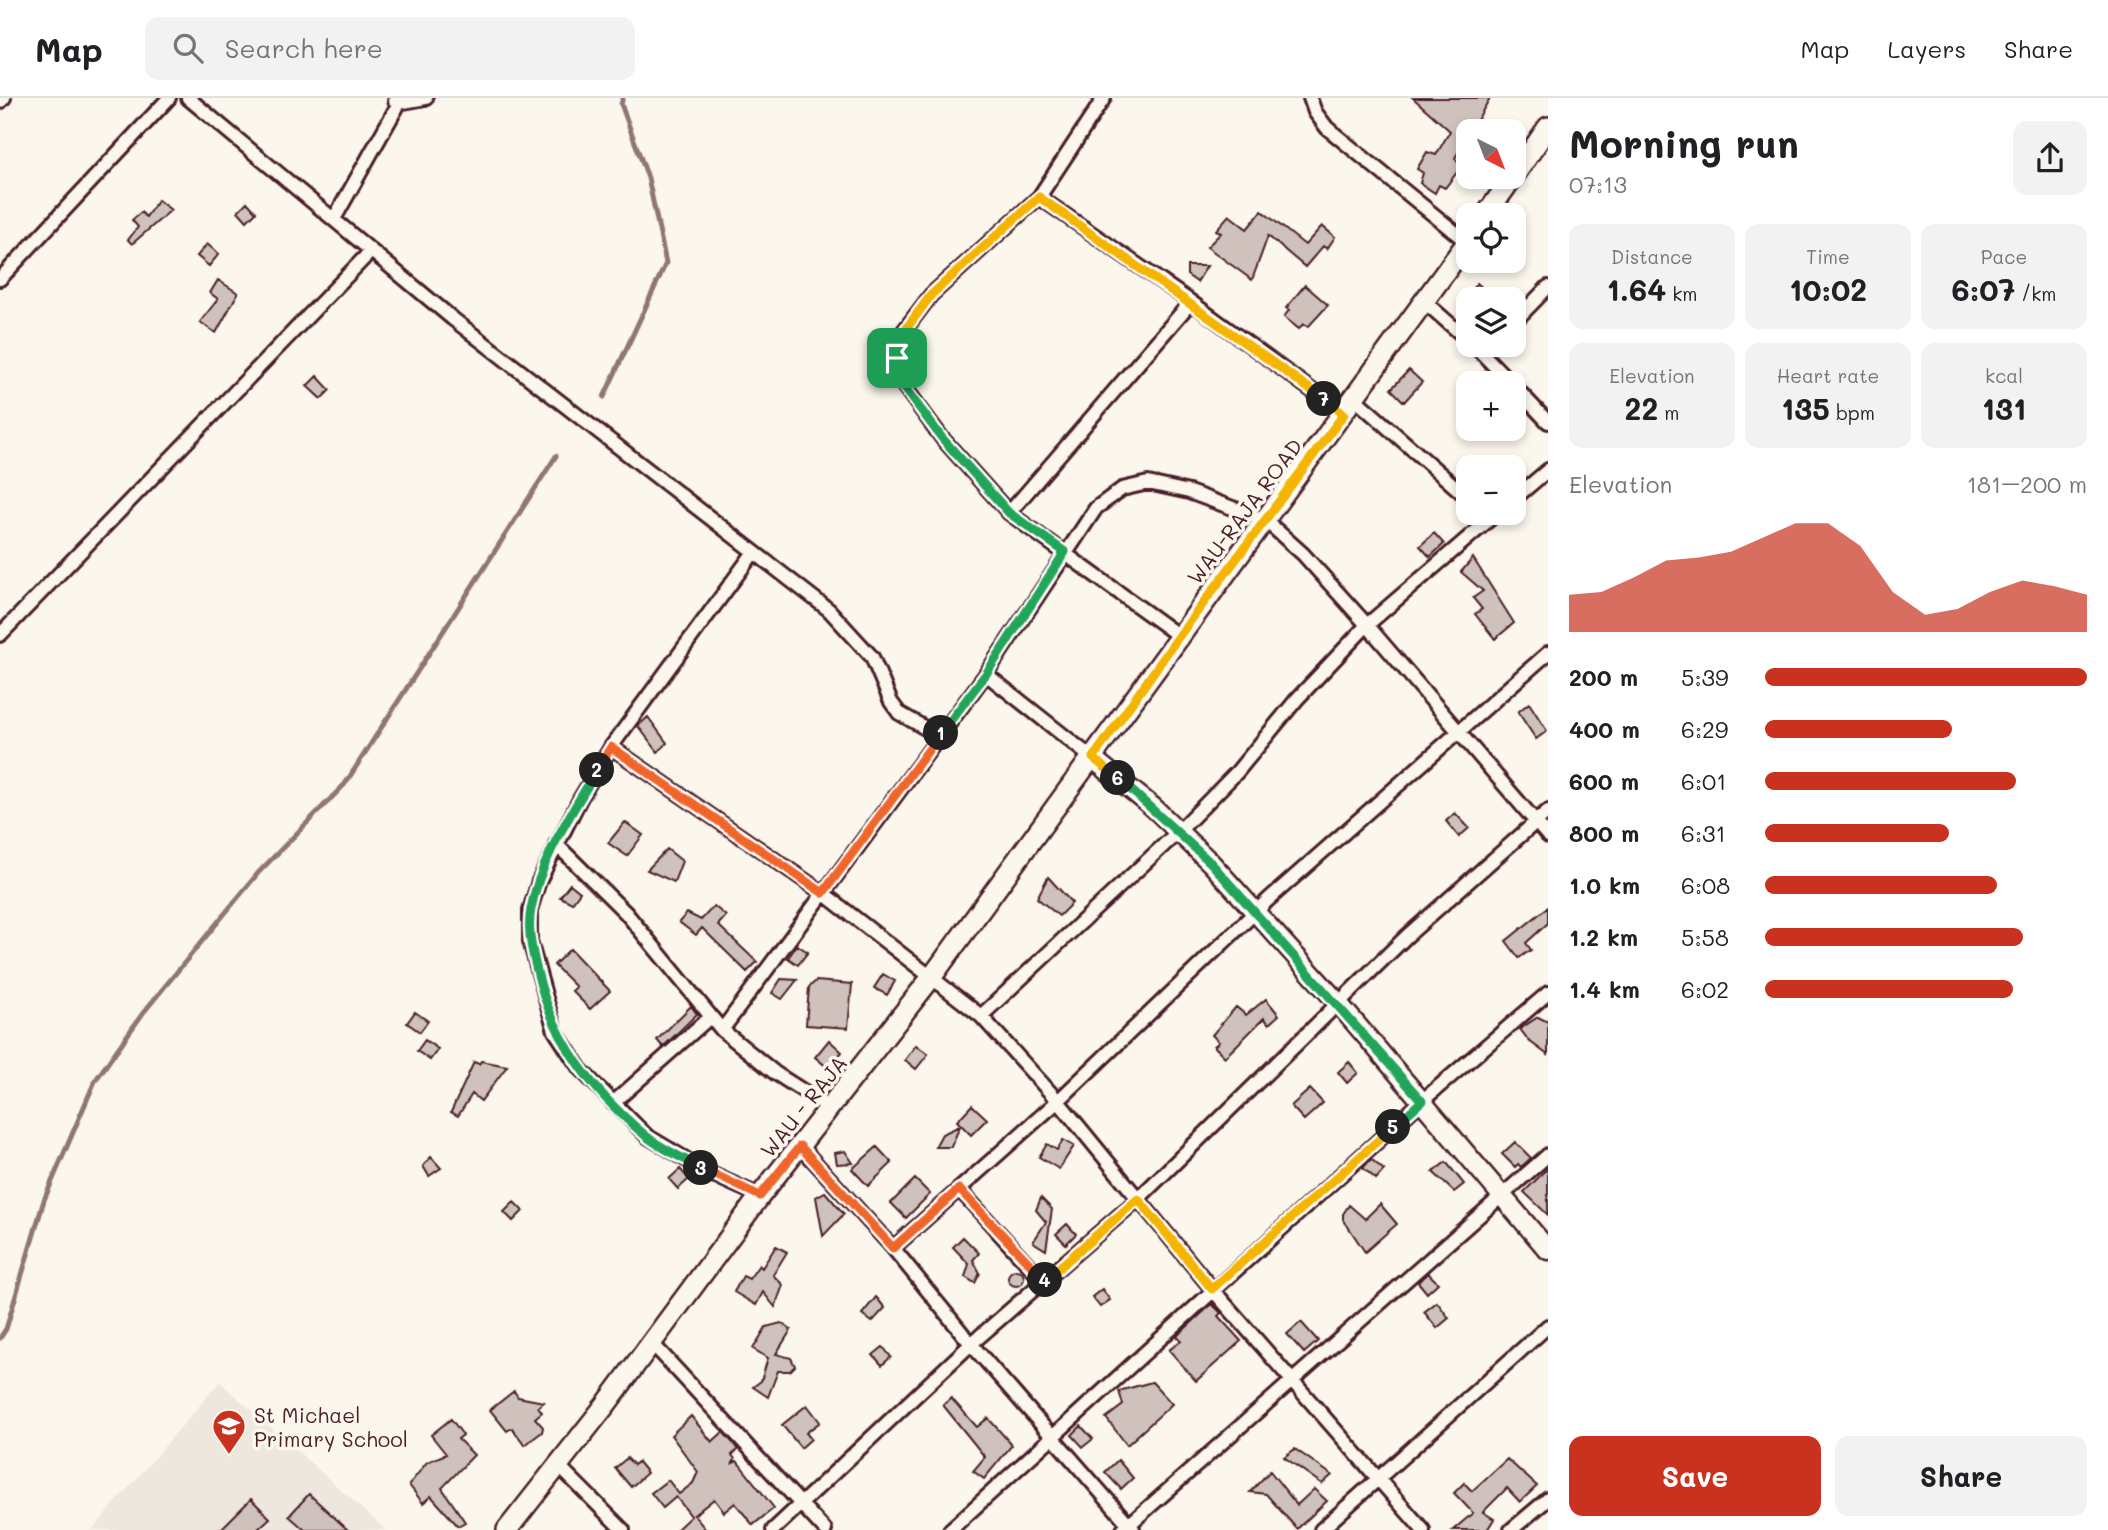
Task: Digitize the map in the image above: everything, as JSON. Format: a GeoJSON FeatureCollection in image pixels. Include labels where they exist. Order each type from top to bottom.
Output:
{"type":"FeatureCollection","features":[{"type":"Feature","properties":{"kind":"main road"},"geometry":{"type":"LineString","coordinates":[[1526,158],[1548,127]]}},
{"type":"Feature","properties":{"kind":"main road","name":"WAU-RAJA ROAD"},"geometry":{"type":"LineString","coordinates":[[1105,742],[1179,636],[1456,259]]}},
{"type":"Feature","properties":{"kind":"main road","name":"WAU - RAJA"},"geometry":{"type":"LineString","coordinates":[[507,1530],[559,1466],[760,1196],[931,978],[1105,742]]}},
{"type":"Feature","properties":{"kind":"street"},"geometry":{"type":"LineString","coordinates":[[0,102],[4,98]]}},
{"type":"Feature","properties":{"kind":"street"},"geometry":{"type":"LineString","coordinates":[[0,279],[169,98]]}},
{"type":"Feature","properties":{"kind":"street"},"geometry":{"type":"LineString","coordinates":[[188,98],[464,327],[829,610],[872,657],[891,702],[900,713],[939,736]]}},
{"type":"Feature","properties":{"kind":"street"},"geometry":{"type":"LineString","coordinates":[[334,219],[397,100],[426,98]]}},
{"type":"Feature","properties":{"kind":"street"},"geometry":{"type":"LineString","coordinates":[[1104,98],[1039,197],[931,295],[900,337],[898,379],[942,438],[1009,513],[1179,636]]}},
{"type":"Feature","properties":{"kind":"street"},"geometry":{"type":"LineString","coordinates":[[1310,98],[1315,112],[1327,128],[1456,232]]}},
{"type":"Feature","properties":{"kind":"street"},"geometry":{"type":"LineString","coordinates":[[1039,197],[1349,406],[1456,489]]}},
{"type":"Feature","properties":{"kind":"street"},"geometry":{"type":"LineString","coordinates":[[0,635],[371,251]]}},
{"type":"Feature","properties":{"kind":"street"},"geometry":{"type":"LineString","coordinates":[[1526,309],[1548,287]]}},
{"type":"Feature","properties":{"kind":"street"},"geometry":{"type":"LineString","coordinates":[[1009,513],[1191,302]]}},
{"type":"Feature","properties":{"kind":"street"},"geometry":{"type":"LineString","coordinates":[[1426,303],[1456,329]]}},
{"type":"Feature","properties":{"kind":"street"},"geometry":{"type":"LineString","coordinates":[[1491,357],[1502,371]]}},
{"type":"Feature","properties":{"kind":"street"},"geometry":{"type":"LineString","coordinates":[[1526,398],[1548,422]]}},
{"type":"Feature","properties":{"kind":"street"},"geometry":{"type":"LineString","coordinates":[[1526,489],[1548,470]]}},
{"type":"Feature","properties":{"kind":"street"},"geometry":{"type":"LineString","coordinates":[[722,1030],[986,674],[1096,508],[1122,489],[1147,483],[1189,492],[1265,520],[1303,554],[1367,625],[1548,836]]}},
{"type":"Feature","properties":{"kind":"street"},"geometry":{"type":"LineString","coordinates":[[981,1016],[1179,831],[1237,772],[1297,699],[1367,625],[1479,525]]}},
{"type":"Feature","properties":{"kind":"street"},"geometry":{"type":"LineString","coordinates":[[754,552],[611,747],[555,844],[530,910],[530,941],[555,1031],[580,1069],[647,1136],[709,1173],[760,1196]]}},
{"type":"Feature","properties":{"kind":"street"},"geometry":{"type":"LineString","coordinates":[[893,1248],[1058,1101],[1255,914],[1456,731],[1548,653]]}},
{"type":"Feature","properties":{"kind":"street"},"geometry":{"type":"LineString","coordinates":[[986,674],[1093,758],[1179,831],[1211,863],[1338,1003],[1548,1250]]}},
{"type":"Feature","properties":{"kind":"street"},"geometry":{"type":"LineString","coordinates":[[611,747],[823,893],[981,1016],[1058,1101],[1212,1289],[1423,1530]]}},
{"type":"Feature","properties":{"kind":"street"},"geometry":{"type":"LineString","coordinates":[[773,1530],[971,1344],[1138,1199],[1338,1003],[1548,811]]}},
{"type":"Feature","properties":{"kind":"street"},"geometry":{"type":"LineString","coordinates":[[555,844],[626,913],[722,1030],[775,1073],[830,1108]]}},
{"type":"Feature","properties":{"kind":"street"},"geometry":{"type":"LineString","coordinates":[[950,1530],[1212,1289],[1422,1101],[1548,993]]}},
{"type":"Feature","properties":{"kind":"street"},"geometry":{"type":"LineString","coordinates":[[613,1103],[710,1017]]}},
{"type":"Feature","properties":{"kind":"street"},"geometry":{"type":"LineString","coordinates":[[800,1146],[893,1248],[971,1344],[1129,1528],[1548,1155]]}},
{"type":"Feature","properties":{"kind":"street"},"geometry":{"type":"LineString","coordinates":[[959,1189],[1044,1282]]}},
{"type":"Feature","properties":{"kind":"street"},"geometry":{"type":"LineString","coordinates":[[1321,1530],[1548,1326]]}},
{"type":"Feature","properties":{"kind":"street"},"geometry":{"type":"LineString","coordinates":[[651,1342],[825,1530]]}},
{"type":"Feature","properties":{"kind":"street"},"geometry":{"type":"LineString","coordinates":[[559,1466],[623,1530]]}},
{"type":"Feature","properties":{"kind":"street"},"geometry":{"type":"LineString","coordinates":[[1511,1530],[1548,1499]]}},
{"type":"Feature","properties":{"kind":"shaded area","name":"St Michael Primary School"},"geometry":{"type":"Polygon","coordinates":[[[220,1382],[386,1530],[92,1530],[220,1382]]]}},
{"type":"Feature","properties":{"kind":"building"},"geometry":{"type":"Polygon","coordinates":[[[1413,98],[1490,98],[1478,119],[1456,119],[1456,174],[1445,188],[1439,185],[1435,193],[1420,183],[1423,173],[1417,169],[1427,152],[1436,155],[1450,131],[1413,98]]]}},
{"type":"Feature","properties":{"kind":"building"},"geometry":{"type":"Polygon","coordinates":[[[158,200],[171,210],[132,244],[128,240],[138,227],[132,220],[141,212],[146,217],[158,200]]]}},
{"type":"Feature","properties":{"kind":"building"},"geometry":{"type":"Polygon","coordinates":[[[247,202],[256,212],[247,221],[238,211],[247,202]]]}},
{"type":"Feature","properties":{"kind":"building"},"geometry":{"type":"Polygon","coordinates":[[[1262,211],[1305,245],[1322,226],[1335,237],[1327,249],[1323,246],[1305,267],[1268,236],[1252,280],[1207,247],[1221,233],[1216,230],[1229,215],[1247,229],[1262,211]]]}},
{"type":"Feature","properties":{"kind":"building"},"geometry":{"type":"Polygon","coordinates":[[[207,244],[219,254],[209,266],[197,256],[207,244]]]}},
{"type":"Feature","properties":{"kind":"building"},"geometry":{"type":"Polygon","coordinates":[[[1187,266],[1207,266],[1197,282],[1187,275],[1187,266]]]}},
{"type":"Feature","properties":{"kind":"building"},"geometry":{"type":"Polygon","coordinates":[[[218,280],[238,293],[216,333],[200,322],[218,299],[210,293],[218,280]]]}},
{"type":"Feature","properties":{"kind":"building"},"geometry":{"type":"Polygon","coordinates":[[[1305,285],[1328,305],[1308,327],[1303,324],[1299,329],[1284,317],[1289,310],[1286,308],[1305,285]]]}},
{"type":"Feature","properties":{"kind":"building"},"geometry":{"type":"Polygon","coordinates":[[[1409,370],[1422,382],[1404,402],[1391,389],[1409,370]]]}},
{"type":"Feature","properties":{"kind":"building"},"geometry":{"type":"Polygon","coordinates":[[[317,376],[330,390],[321,399],[307,386],[317,376]]]}},
{"type":"Feature","properties":{"kind":"building"},"geometry":{"type":"Polygon","coordinates":[[[1434,533],[1444,544],[1430,557],[1420,546],[1434,533]]]}},
{"type":"Feature","properties":{"kind":"building"},"geometry":{"type":"Polygon","coordinates":[[[1473,558],[1514,623],[1495,639],[1475,614],[1482,609],[1473,598],[1483,591],[1461,572],[1473,558]]]}},
{"type":"Feature","properties":{"kind":"building"},"geometry":{"type":"Polygon","coordinates":[[[1529,703],[1547,731],[1536,739],[1518,712],[1529,703]]]}},
{"type":"Feature","properties":{"kind":"building"},"geometry":{"type":"Polygon","coordinates":[[[648,717],[667,743],[658,752],[638,726],[648,717]]]}},
{"type":"Feature","properties":{"kind":"building"},"geometry":{"type":"Polygon","coordinates":[[[1455,813],[1469,828],[1459,837],[1446,821],[1455,813]]]}},
{"type":"Feature","properties":{"kind":"building"},"geometry":{"type":"Polygon","coordinates":[[[625,822],[643,835],[627,856],[608,843],[625,822]]]}},
{"type":"Feature","properties":{"kind":"building"},"geometry":{"type":"Polygon","coordinates":[[[667,849],[682,861],[674,882],[647,870],[667,849]]]}},
{"type":"Feature","properties":{"kind":"building"},"geometry":{"type":"Polygon","coordinates":[[[1048,877],[1072,903],[1059,916],[1037,898],[1048,877]]]}},
{"type":"Feature","properties":{"kind":"building"},"geometry":{"type":"Polygon","coordinates":[[[570,884],[580,892],[572,903],[560,897],[570,884]]]}},
{"type":"Feature","properties":{"kind":"building"},"geometry":{"type":"Polygon","coordinates":[[[714,906],[726,916],[718,925],[757,962],[747,972],[702,928],[696,935],[679,922],[687,913],[701,920],[714,906]]]}},
{"type":"Feature","properties":{"kind":"building"},"geometry":{"type":"Polygon","coordinates":[[[1548,907],[1548,923],[1526,943],[1531,950],[1519,958],[1506,941],[1548,907]]]}},
{"type":"Feature","properties":{"kind":"building"},"geometry":{"type":"Polygon","coordinates":[[[797,945],[808,952],[798,965],[788,958],[797,945]]]}},
{"type":"Feature","properties":{"kind":"building"},"geometry":{"type":"Polygon","coordinates":[[[570,949],[610,991],[590,1009],[572,991],[576,987],[554,965],[570,949]]]}},
{"type":"Feature","properties":{"kind":"building"},"geometry":{"type":"Polygon","coordinates":[[[883,974],[895,981],[887,995],[874,988],[883,974]]]}},
{"type":"Feature","properties":{"kind":"building"},"geometry":{"type":"Polygon","coordinates":[[[781,979],[797,980],[782,999],[772,993],[781,979]]]}},
{"type":"Feature","properties":{"kind":"building"},"geometry":{"type":"Polygon","coordinates":[[[816,981],[852,984],[848,1028],[806,1025],[809,987],[816,981]]]}},
{"type":"Feature","properties":{"kind":"building"},"geometry":{"type":"Polygon","coordinates":[[[1266,999],[1279,1015],[1269,1024],[1264,1018],[1225,1057],[1214,1046],[1219,1042],[1212,1035],[1236,1007],[1246,1015],[1266,999]]]}},
{"type":"Feature","properties":{"kind":"building"},"geometry":{"type":"Polygon","coordinates":[[[691,1006],[697,1014],[663,1047],[657,1040],[691,1006]]]}},
{"type":"Feature","properties":{"kind":"building"},"geometry":{"type":"Polygon","coordinates":[[[415,1012],[428,1021],[420,1032],[407,1023],[415,1012]]]}},
{"type":"Feature","properties":{"kind":"building"},"geometry":{"type":"Polygon","coordinates":[[[1538,1017],[1548,1022],[1548,1055],[1529,1041],[1520,1029],[1538,1017]]]}},
{"type":"Feature","properties":{"kind":"building"},"geometry":{"type":"Polygon","coordinates":[[[425,1040],[438,1049],[430,1060],[417,1051],[425,1040]]]}},
{"type":"Feature","properties":{"kind":"building"},"geometry":{"type":"Polygon","coordinates":[[[829,1040],[842,1052],[828,1068],[815,1057],[829,1040]]]}},
{"type":"Feature","properties":{"kind":"building"},"geometry":{"type":"Polygon","coordinates":[[[916,1045],[928,1054],[916,1069],[905,1060],[916,1045]]]}},
{"type":"Feature","properties":{"kind":"building"},"geometry":{"type":"Polygon","coordinates":[[[481,1061],[507,1066],[481,1101],[472,1094],[458,1116],[451,1112],[474,1062],[479,1064],[481,1061]]]}},
{"type":"Feature","properties":{"kind":"building"},"geometry":{"type":"Polygon","coordinates":[[[1349,1062],[1358,1073],[1347,1083],[1338,1072],[1349,1062]]]}},
{"type":"Feature","properties":{"kind":"building"},"geometry":{"type":"Polygon","coordinates":[[[1310,1089],[1323,1103],[1304,1120],[1291,1106],[1310,1089]]]}},
{"type":"Feature","properties":{"kind":"building"},"geometry":{"type":"Polygon","coordinates":[[[972,1105],[987,1119],[971,1135],[957,1121],[972,1105]]]}},
{"type":"Feature","properties":{"kind":"building"},"geometry":{"type":"Polygon","coordinates":[[[960,1126],[951,1147],[935,1147],[942,1134],[960,1126]]]}},
{"type":"Feature","properties":{"kind":"building"},"geometry":{"type":"Polygon","coordinates":[[[1063,1140],[1074,1146],[1059,1169],[1039,1157],[1047,1144],[1057,1150],[1063,1140]]]}},
{"type":"Feature","properties":{"kind":"building"},"geometry":{"type":"Polygon","coordinates":[[[1515,1142],[1531,1158],[1521,1167],[1518,1164],[1515,1167],[1502,1154],[1515,1142]]]}},
{"type":"Feature","properties":{"kind":"building"},"geometry":{"type":"Polygon","coordinates":[[[877,1147],[892,1163],[868,1186],[852,1169],[877,1147]]]}},
{"type":"Feature","properties":{"kind":"building"},"geometry":{"type":"Polygon","coordinates":[[[845,1151],[853,1163],[837,1164],[835,1153],[845,1151]]]}},
{"type":"Feature","properties":{"kind":"building"},"geometry":{"type":"Polygon","coordinates":[[[431,1157],[441,1168],[429,1176],[423,1166],[431,1157]]]}},
{"type":"Feature","properties":{"kind":"building"},"geometry":{"type":"Polygon","coordinates":[[[1371,1159],[1384,1170],[1376,1179],[1363,1168],[1371,1159]]]}},
{"type":"Feature","properties":{"kind":"building"},"geometry":{"type":"Polygon","coordinates":[[[1446,1162],[1464,1184],[1454,1192],[1433,1172],[1446,1162]]]}},
{"type":"Feature","properties":{"kind":"building"},"geometry":{"type":"Polygon","coordinates":[[[1548,1168],[1548,1215],[1524,1192],[1548,1168]]]}},
{"type":"Feature","properties":{"kind":"building"},"geometry":{"type":"Polygon","coordinates":[[[680,1169],[689,1179],[678,1189],[669,1179],[680,1169]]]}},
{"type":"Feature","properties":{"kind":"building"},"geometry":{"type":"Polygon","coordinates":[[[915,1179],[930,1194],[906,1218],[891,1203],[915,1179]]]}},
{"type":"Feature","properties":{"kind":"building"},"geometry":{"type":"Polygon","coordinates":[[[825,1192],[844,1214],[823,1236],[816,1197],[825,1192]]]}},
{"type":"Feature","properties":{"kind":"building"},"geometry":{"type":"Polygon","coordinates":[[[1041,1198],[1052,1209],[1046,1250],[1033,1242],[1046,1222],[1036,1210],[1041,1198]]]}},
{"type":"Feature","properties":{"kind":"building"},"geometry":{"type":"Polygon","coordinates":[[[514,1202],[523,1211],[513,1221],[504,1212],[514,1202]]]}},
{"type":"Feature","properties":{"kind":"building"},"geometry":{"type":"Polygon","coordinates":[[[1380,1204],[1397,1224],[1365,1252],[1343,1219],[1343,1214],[1349,1205],[1365,1219],[1380,1204]]]}},
{"type":"Feature","properties":{"kind":"building"},"geometry":{"type":"Polygon","coordinates":[[[1067,1224],[1076,1234],[1066,1244],[1056,1234],[1067,1224]]]}},
{"type":"Feature","properties":{"kind":"building"},"geometry":{"type":"Polygon","coordinates":[[[963,1237],[979,1253],[973,1260],[980,1273],[975,1283],[965,1277],[969,1264],[953,1247],[963,1237]]]}},
{"type":"Feature","properties":{"kind":"building"},"geometry":{"type":"Polygon","coordinates":[[[776,1246],[787,1252],[773,1275],[783,1285],[775,1307],[763,1292],[756,1305],[734,1292],[743,1276],[749,1279],[759,1265],[762,1268],[776,1246]]]}},
{"type":"Feature","properties":{"kind":"building"},"geometry":{"type":"Polygon","coordinates":[[[1016,1270],[1024,1278],[1016,1286],[1008,1278],[1016,1270]]]}},
{"type":"Feature","properties":{"kind":"building"},"geometry":{"type":"Polygon","coordinates":[[[1428,1273],[1438,1283],[1427,1293],[1418,1282],[1428,1273]]]}},
{"type":"Feature","properties":{"kind":"building"},"geometry":{"type":"Polygon","coordinates":[[[1102,1289],[1110,1300],[1100,1307],[1092,1297],[1102,1289]]]}},
{"type":"Feature","properties":{"kind":"building"},"geometry":{"type":"Polygon","coordinates":[[[876,1297],[885,1308],[872,1322],[862,1314],[876,1297]]]}},
{"type":"Feature","properties":{"kind":"building"},"geometry":{"type":"Polygon","coordinates":[[[1437,1302],[1449,1318],[1437,1328],[1424,1312],[1437,1302]]]}},
{"type":"Feature","properties":{"kind":"building"},"geometry":{"type":"Polygon","coordinates":[[[1212,1304],[1221,1313],[1218,1316],[1241,1341],[1196,1381],[1169,1350],[1181,1341],[1177,1336],[1212,1304]]]}},
{"type":"Feature","properties":{"kind":"building"},"geometry":{"type":"Polygon","coordinates":[[[1301,1322],[1318,1341],[1304,1353],[1287,1334],[1301,1322]]]}},
{"type":"Feature","properties":{"kind":"building"},"geometry":{"type":"Polygon","coordinates":[[[781,1323],[791,1330],[776,1354],[791,1358],[795,1366],[790,1371],[778,1371],[768,1397],[753,1387],[761,1381],[768,1358],[753,1349],[766,1327],[781,1323]]]}},
{"type":"Feature","properties":{"kind":"building"},"geometry":{"type":"Polygon","coordinates":[[[883,1347],[891,1357],[882,1365],[873,1355],[883,1347]]]}},
{"type":"Feature","properties":{"kind":"building"},"geometry":{"type":"Polygon","coordinates":[[[1152,1382],[1172,1404],[1127,1445],[1106,1418],[1123,1405],[1119,1391],[1152,1382]]]}},
{"type":"Feature","properties":{"kind":"building"},"geometry":{"type":"Polygon","coordinates":[[[514,1391],[518,1397],[544,1402],[538,1407],[542,1412],[535,1418],[543,1427],[542,1432],[525,1445],[512,1428],[507,1431],[490,1410],[514,1391]]]}},
{"type":"Feature","properties":{"kind":"building"},"geometry":{"type":"Polygon","coordinates":[[[951,1398],[977,1427],[988,1418],[1012,1445],[984,1479],[973,1471],[985,1457],[943,1405],[951,1398]]]}},
{"type":"Feature","properties":{"kind":"building"},"geometry":{"type":"Polygon","coordinates":[[[807,1405],[820,1422],[806,1433],[811,1439],[801,1448],[782,1425],[807,1405]]]}},
{"type":"Feature","properties":{"kind":"building"},"geometry":{"type":"Polygon","coordinates":[[[691,1416],[712,1442],[723,1432],[733,1443],[738,1450],[732,1455],[735,1459],[733,1463],[737,1461],[774,1508],[753,1525],[735,1503],[724,1512],[714,1499],[694,1515],[706,1530],[676,1530],[691,1516],[676,1497],[663,1508],[651,1493],[668,1480],[679,1494],[693,1483],[698,1472],[671,1435],[691,1416]]]}},
{"type":"Feature","properties":{"kind":"building"},"geometry":{"type":"Polygon","coordinates":[[[451,1419],[463,1435],[458,1439],[474,1455],[442,1488],[465,1522],[458,1526],[431,1496],[423,1503],[409,1485],[427,1462],[446,1454],[431,1435],[451,1419]]]}},
{"type":"Feature","properties":{"kind":"building"},"geometry":{"type":"Polygon","coordinates":[[[1081,1426],[1093,1439],[1083,1447],[1072,1435],[1081,1426]]]}},
{"type":"Feature","properties":{"kind":"building"},"geometry":{"type":"Polygon","coordinates":[[[1295,1449],[1332,1475],[1322,1484],[1284,1457],[1295,1449]]]}},
{"type":"Feature","properties":{"kind":"building"},"geometry":{"type":"Polygon","coordinates":[[[627,1458],[634,1465],[638,1462],[647,1473],[631,1487],[615,1468],[627,1458]]]}},
{"type":"Feature","properties":{"kind":"building"},"geometry":{"type":"Polygon","coordinates":[[[1507,1459],[1537,1486],[1520,1502],[1507,1488],[1483,1512],[1494,1519],[1487,1530],[1453,1530],[1473,1513],[1454,1493],[1464,1483],[1472,1491],[1507,1459]]]}},
{"type":"Feature","properties":{"kind":"building"},"geometry":{"type":"Polygon","coordinates":[[[1118,1460],[1133,1478],[1121,1489],[1105,1472],[1118,1460]]]}},
{"type":"Feature","properties":{"kind":"building"},"geometry":{"type":"Polygon","coordinates":[[[1270,1471],[1297,1505],[1314,1489],[1327,1501],[1297,1529],[1266,1494],[1250,1492],[1270,1471]]]}},
{"type":"Feature","properties":{"kind":"building"},"geometry":{"type":"Polygon","coordinates":[[[309,1494],[348,1530],[305,1530],[289,1516],[309,1494]]]}},
{"type":"Feature","properties":{"kind":"building"},"geometry":{"type":"Polygon","coordinates":[[[251,1499],[270,1518],[257,1530],[220,1530],[251,1499]]]}},
{"type":"Feature","properties":{"kind":"waterway"},"geometry":{"type":"LineString","coordinates":[[604,397],[666,263],[648,178],[621,104],[623,98]]}},
{"type":"Feature","properties":{"kind":"waterway"},"geometry":{"type":"LineString","coordinates":[[0,1338],[6,1329],[44,1200],[95,1081],[143,1013],[259,872],[345,784],[556,456]]}},
{"type":"Feature","properties":{"kind":"place","name":"St Michael Primary School"},"geometry":{"type":"Point","coordinates":[229,1456]}},
{"type":"Feature","properties":{"kind":"route"},"geometry":{"type":"LineString","coordinates":[[1039,197],[1191,302],[1344,414],[1179,636],[1093,758],[1154,808],[1211,863],[1338,1003],[1422,1101],[1212,1289],[1138,1199],[1044,1282],[959,1189],[893,1248],[800,1146],[760,1196],[709,1173],[647,1136],[580,1069],[555,1031],[530,941],[530,910],[555,844],[611,747],[699,805],[823,893],[986,674],[1065,552],[1009,513],[942,438],[898,379],[897,358],[900,337],[931,295],[1039,197]]}}]}
